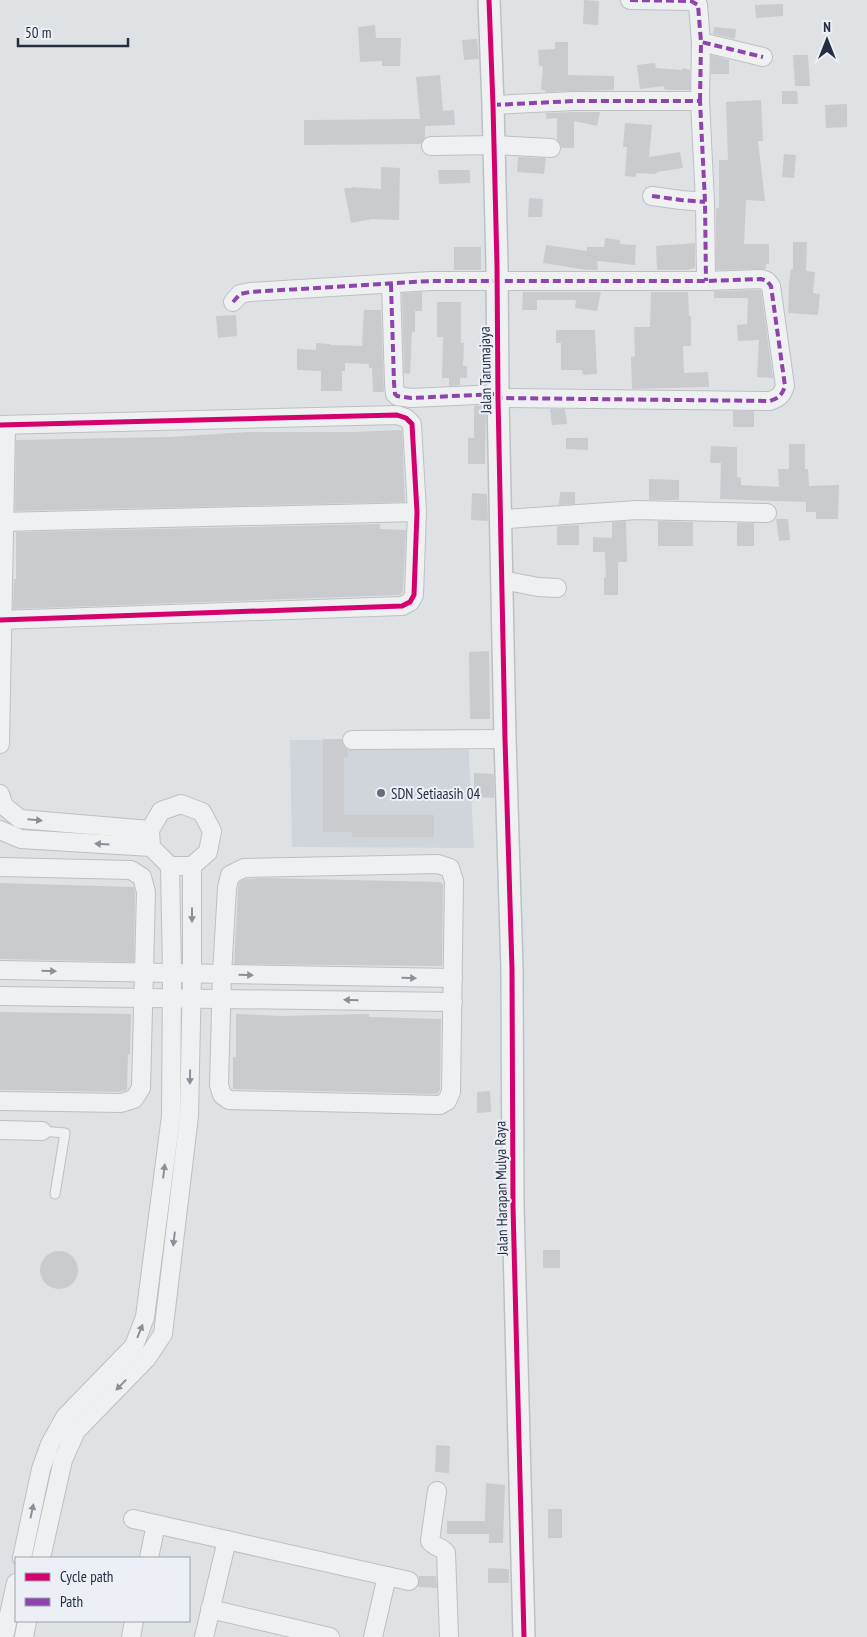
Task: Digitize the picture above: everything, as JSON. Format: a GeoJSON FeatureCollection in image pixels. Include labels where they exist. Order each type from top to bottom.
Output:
{"type":"FeatureCollection","features":[{"type":"Feature","properties":{"kind":"street","name":"Jalan Tarumajaya"},"geometry":{"type":"LineString","coordinates":[[489,0],[501,145],[503,520],[509,581],[505,739]]}},
{"type":"Feature","properties":{"kind":"street"},"geometry":{"type":"LineString","coordinates":[[630,0],[691,2],[699,8],[706,281]]}},
{"type":"Feature","properties":{"kind":"street"},"geometry":{"type":"LineString","coordinates":[[701,42],[764,57]]}},
{"type":"Feature","properties":{"kind":"street"},"geometry":{"type":"LineString","coordinates":[[498,105],[574,101],[700,101]]}},
{"type":"Feature","properties":{"kind":"street"},"geometry":{"type":"LineString","coordinates":[[431,146],[501,145],[551,148]]}},
{"type":"Feature","properties":{"kind":"street"},"geometry":{"type":"LineString","coordinates":[[652,196],[705,202]]}},
{"type":"Feature","properties":{"kind":"street"},"geometry":{"type":"LineString","coordinates":[[234,302],[240,294],[250,292],[431,281],[706,281],[761,279],[767,281],[770,286],[785,386],[783,394],[779,398],[770,400],[502,397],[411,398],[397,396],[394,388],[391,284]]}},
{"type":"Feature","properties":{"kind":"street"},"geometry":{"type":"LineString","coordinates":[[0,744],[1,620],[3,425],[397,415],[406,418],[412,424],[417,512],[414,595],[410,602],[402,606],[1,620]]}},
{"type":"Feature","properties":{"kind":"street"},"geometry":{"type":"LineString","coordinates":[[503,520],[638,510],[767,513]]}},
{"type":"Feature","properties":{"kind":"street"},"geometry":{"type":"LineString","coordinates":[[2,522],[417,512]]}},
{"type":"Feature","properties":{"kind":"street"},"geometry":{"type":"LineString","coordinates":[[509,581],[538,587],[557,588]]}},
{"type":"Feature","properties":{"kind":"street"},"geometry":{"type":"LineString","coordinates":[[352,740],[505,739]]}},
{"type":"Feature","properties":{"kind":"street","name":"Jalan Harapan Mulya Raya"},"geometry":{"type":"LineString","coordinates":[[505,739],[512,969],[513,1206],[524,1637]]}},
{"type":"Feature","properties":{"kind":"street"},"geometry":{"type":"LineString","coordinates":[[0,794],[4,806],[20,819],[150,838],[170,866],[172,973],[171,1116],[145,1318],[134,1346],[65,1417],[50,1444],[41,1469],[22,1557]]}},
{"type":"Feature","properties":{"kind":"street"},"geometry":{"type":"LineString","coordinates":[[150,838],[161,812],[182,804],[202,812],[212,831],[208,852],[192,866],[170,866]]}},
{"type":"Feature","properties":{"kind":"street"},"geometry":{"type":"LineString","coordinates":[[0,830],[21,839],[150,838]]}},
{"type":"Feature","properties":{"kind":"street"},"geometry":{"type":"LineString","coordinates":[[438,864],[450,868],[454,881],[453,978],[452,1092],[447,1101],[440,1104],[229,1100],[222,1095],[219,1085],[221,998],[227,888],[230,875],[244,868],[438,864]]}},
{"type":"Feature","properties":{"kind":"street"},"geometry":{"type":"LineString","coordinates":[[41,1557],[63,1460],[76,1430],[147,1358],[163,1334],[189,1116],[192,997],[192,866]]}},
{"type":"Feature","properties":{"kind":"street"},"geometry":{"type":"LineString","coordinates":[[0,867],[131,870],[142,878],[146,892],[141,1088],[134,1099],[120,1103],[0,1100]]}},
{"type":"Feature","properties":{"kind":"street"},"geometry":{"type":"LineString","coordinates":[[0,970],[453,978]]}},
{"type":"Feature","properties":{"kind":"street"},"geometry":{"type":"LineString","coordinates":[[0,996],[143,996],[453,1002]]}},
{"type":"Feature","properties":{"kind":"street"},"geometry":{"type":"LineString","coordinates":[[171,1116],[189,1116]]}},
{"type":"Feature","properties":{"kind":"street"},"geometry":{"type":"LineString","coordinates":[[0,1130],[42,1131]]}},
{"type":"Feature","properties":{"kind":"street"},"geometry":{"type":"LineString","coordinates":[[437,1491],[430,1541],[446,1553],[449,1637]]}},
{"type":"Feature","properties":{"kind":"street"},"geometry":{"type":"LineString","coordinates":[[133,1519],[410,1581]]}},
{"type":"Feature","properties":{"kind":"street"},"geometry":{"type":"LineString","coordinates":[[149,1557],[156,1524]]}},
{"type":"Feature","properties":{"kind":"street"},"geometry":{"type":"LineString","coordinates":[[204,1637],[227,1540]]}},
{"type":"Feature","properties":{"kind":"street"},"geometry":{"type":"LineString","coordinates":[[373,1637],[387,1576]]}},
{"type":"Feature","properties":{"kind":"street"},"geometry":{"type":"LineString","coordinates":[[4,1637],[15,1588]]}},
{"type":"Feature","properties":{"kind":"street"},"geometry":{"type":"LineString","coordinates":[[210,1609],[330,1637]]}},
{"type":"Feature","properties":{"kind":"street"},"geometry":{"type":"LineString","coordinates":[[24,1637],[27,1622]]}},
{"type":"Feature","properties":{"kind":"street"},"geometry":{"type":"LineString","coordinates":[[131,1637],[134,1622]]}},
{"type":"Feature","properties":{"kind":"lane"},"geometry":{"type":"LineString","coordinates":[[42,1131],[65,1133],[56,1194]]}},
{"type":"Feature","properties":{"kind":"shaded area","name":"SDN Setiaasih 04"},"geometry":{"type":"Polygon","coordinates":[[[468,739],[474,848],[292,847],[290,740],[468,739]]]}},
{"type":"Feature","properties":{"kind":"building"},"geometry":{"type":"Polygon","coordinates":[[[584,0],[599,1],[598,25],[583,24],[584,0]]]}},
{"type":"Feature","properties":{"kind":"building"},"geometry":{"type":"Polygon","coordinates":[[[783,4],[783,16],[756,18],[755,5],[783,4]]]}},
{"type":"Feature","properties":{"kind":"building"},"geometry":{"type":"Polygon","coordinates":[[[375,25],[376,38],[401,38],[400,66],[382,66],[382,61],[360,62],[358,27],[375,25]]]}},
{"type":"Feature","properties":{"kind":"building"},"geometry":{"type":"Polygon","coordinates":[[[714,27],[736,29],[735,39],[713,34],[714,27]]]}},
{"type":"Feature","properties":{"kind":"building"},"geometry":{"type":"Polygon","coordinates":[[[477,39],[479,59],[464,60],[462,40],[477,39]]]}},
{"type":"Feature","properties":{"kind":"building"},"geometry":{"type":"Polygon","coordinates":[[[555,42],[568,42],[568,75],[614,76],[614,90],[545,92],[545,90],[541,90],[543,66],[539,66],[538,50],[555,49],[555,42]]]}},
{"type":"Feature","properties":{"kind":"building"},"geometry":{"type":"Polygon","coordinates":[[[711,55],[729,60],[729,74],[711,74],[711,55]]]}},
{"type":"Feature","properties":{"kind":"building"},"geometry":{"type":"Polygon","coordinates":[[[793,55],[808,55],[810,86],[795,86],[793,55]]]}},
{"type":"Feature","properties":{"kind":"building"},"geometry":{"type":"Polygon","coordinates":[[[655,63],[656,68],[682,70],[683,68],[690,70],[690,90],[668,90],[664,89],[664,86],[640,89],[637,65],[655,63]]]}},
{"type":"Feature","properties":{"kind":"building"},"geometry":{"type":"Polygon","coordinates":[[[440,75],[443,111],[454,110],[455,125],[425,126],[425,137],[421,144],[304,145],[304,120],[420,119],[416,77],[440,75]]]}},
{"type":"Feature","properties":{"kind":"building"},"geometry":{"type":"Polygon","coordinates":[[[782,91],[797,91],[798,104],[782,104],[782,91]]]}},
{"type":"Feature","properties":{"kind":"building"},"geometry":{"type":"Polygon","coordinates":[[[761,100],[763,141],[758,141],[765,201],[746,200],[744,244],[769,244],[769,264],[766,264],[766,269],[716,270],[716,208],[719,208],[719,160],[728,160],[726,102],[761,100]]]}},
{"type":"Feature","properties":{"kind":"building"},"geometry":{"type":"Polygon","coordinates":[[[847,104],[847,127],[826,128],[825,105],[847,104]]]}},
{"type":"Feature","properties":{"kind":"building"},"geometry":{"type":"Polygon","coordinates":[[[600,112],[597,126],[574,121],[574,148],[562,148],[557,139],[557,118],[546,119],[546,113],[600,112]]]}},
{"type":"Feature","properties":{"kind":"building"},"geometry":{"type":"Polygon","coordinates":[[[625,123],[652,125],[649,157],[680,152],[683,168],[657,172],[656,174],[636,173],[636,177],[625,176],[627,147],[623,147],[625,123]]]}},
{"type":"Feature","properties":{"kind":"building"},"geometry":{"type":"Polygon","coordinates":[[[784,154],[796,155],[794,178],[782,177],[784,154]]]}},
{"type":"Feature","properties":{"kind":"building"},"geometry":{"type":"Polygon","coordinates":[[[518,157],[546,158],[544,174],[517,172],[518,157]]]}},
{"type":"Feature","properties":{"kind":"building"},"geometry":{"type":"Polygon","coordinates":[[[381,167],[400,168],[399,220],[372,219],[351,223],[344,188],[381,189],[381,167]]]}},
{"type":"Feature","properties":{"kind":"building"},"geometry":{"type":"Polygon","coordinates":[[[438,170],[470,170],[470,183],[439,184],[438,170]]]}},
{"type":"Feature","properties":{"kind":"building"},"geometry":{"type":"Polygon","coordinates":[[[529,198],[543,199],[542,217],[528,217],[529,198]]]}},
{"type":"Feature","properties":{"kind":"building"},"geometry":{"type":"Polygon","coordinates":[[[605,238],[620,240],[620,244],[636,245],[635,265],[597,261],[598,270],[587,270],[543,263],[546,245],[587,251],[587,247],[604,247],[605,238]]]}},
{"type":"Feature","properties":{"kind":"building"},"geometry":{"type":"Polygon","coordinates":[[[793,242],[807,242],[806,271],[815,272],[813,293],[820,294],[818,315],[788,313],[789,284],[791,269],[793,269],[793,242]]]}},
{"type":"Feature","properties":{"kind":"building"},"geometry":{"type":"Polygon","coordinates":[[[695,243],[695,268],[687,270],[657,270],[656,246],[695,243]]]}},
{"type":"Feature","properties":{"kind":"building"},"geometry":{"type":"Polygon","coordinates":[[[454,247],[481,247],[481,270],[454,270],[454,247]]]}},
{"type":"Feature","properties":{"kind":"building"},"geometry":{"type":"Polygon","coordinates":[[[761,290],[773,378],[757,377],[759,340],[738,341],[737,325],[747,324],[748,298],[714,298],[714,291],[761,290]]]}},
{"type":"Feature","properties":{"kind":"building"},"geometry":{"type":"Polygon","coordinates":[[[422,292],[422,311],[415,311],[415,332],[412,332],[410,374],[404,373],[402,293],[422,292]]]}},
{"type":"Feature","properties":{"kind":"building"},"geometry":{"type":"Polygon","coordinates":[[[523,292],[601,292],[597,311],[575,308],[576,300],[537,300],[537,310],[522,310],[523,292]]]}},
{"type":"Feature","properties":{"kind":"building"},"geometry":{"type":"Polygon","coordinates":[[[651,292],[688,292],[689,316],[691,316],[691,346],[683,346],[684,373],[708,372],[709,387],[632,389],[631,357],[635,356],[634,327],[650,327],[651,292]]]}},
{"type":"Feature","properties":{"kind":"building"},"geometry":{"type":"Polygon","coordinates":[[[437,302],[461,302],[461,343],[464,343],[463,366],[467,366],[467,378],[460,378],[460,385],[449,386],[449,378],[442,378],[443,337],[437,337],[437,302]]]}},
{"type":"Feature","properties":{"kind":"building"},"geometry":{"type":"Polygon","coordinates":[[[364,310],[381,310],[384,392],[373,392],[372,368],[369,368],[369,364],[345,363],[345,371],[342,371],[342,391],[321,391],[321,371],[297,370],[297,349],[316,350],[316,343],[362,346],[364,310]]]}},
{"type":"Feature","properties":{"kind":"building"},"geometry":{"type":"Polygon","coordinates":[[[236,315],[237,336],[218,338],[216,316],[236,315]]]}},
{"type":"Feature","properties":{"kind":"building"},"geometry":{"type":"Polygon","coordinates":[[[556,330],[595,330],[597,374],[583,375],[582,370],[561,370],[561,343],[556,343],[556,330]]]}},
{"type":"Feature","properties":{"kind":"building"},"geometry":{"type":"Polygon","coordinates":[[[486,405],[485,464],[468,464],[468,438],[474,438],[474,406],[486,405]]]}},
{"type":"Feature","properties":{"kind":"building"},"geometry":{"type":"Polygon","coordinates":[[[550,409],[565,409],[567,424],[552,425],[550,409]]]}},
{"type":"Feature","properties":{"kind":"building"},"geometry":{"type":"Polygon","coordinates":[[[733,411],[754,411],[754,427],[733,427],[733,411]]]}},
{"type":"Feature","properties":{"kind":"building"},"geometry":{"type":"Polygon","coordinates":[[[402,430],[405,502],[15,511],[16,440],[169,437],[248,432],[402,430]]]}},
{"type":"Feature","properties":{"kind":"building"},"geometry":{"type":"Polygon","coordinates":[[[566,438],[588,438],[588,450],[566,449],[566,438]]]}},
{"type":"Feature","properties":{"kind":"building"},"geometry":{"type":"Polygon","coordinates":[[[789,444],[805,444],[805,469],[808,469],[809,486],[839,485],[838,519],[816,519],[816,512],[806,512],[806,502],[720,499],[721,463],[710,463],[711,446],[737,447],[737,477],[741,478],[741,485],[779,487],[778,469],[789,469],[789,444]]]}},
{"type":"Feature","properties":{"kind":"building"},"geometry":{"type":"Polygon","coordinates":[[[649,479],[679,480],[679,500],[649,500],[649,479]]]}},
{"type":"Feature","properties":{"kind":"building"},"geometry":{"type":"Polygon","coordinates":[[[560,492],[575,492],[575,504],[559,505],[560,492]]]}},
{"type":"Feature","properties":{"kind":"building"},"geometry":{"type":"Polygon","coordinates":[[[472,493],[487,494],[488,521],[471,520],[472,493]]]}},
{"type":"Feature","properties":{"kind":"building"},"geometry":{"type":"Polygon","coordinates":[[[776,519],[788,519],[790,540],[779,541],[776,519]]]}},
{"type":"Feature","properties":{"kind":"building"},"geometry":{"type":"Polygon","coordinates":[[[626,521],[627,562],[618,562],[618,595],[604,595],[604,577],[606,577],[605,552],[593,552],[593,537],[612,538],[612,522],[626,521]]]}},
{"type":"Feature","properties":{"kind":"building"},"geometry":{"type":"Polygon","coordinates":[[[658,521],[693,522],[693,546],[658,546],[658,521]]]}},
{"type":"Feature","properties":{"kind":"building"},"geometry":{"type":"Polygon","coordinates":[[[737,523],[754,523],[754,546],[737,546],[737,523]]]}},
{"type":"Feature","properties":{"kind":"building"},"geometry":{"type":"Polygon","coordinates":[[[380,524],[380,529],[406,530],[403,592],[399,595],[13,609],[14,579],[16,579],[16,532],[380,524]]]}},
{"type":"Feature","properties":{"kind":"building"},"geometry":{"type":"Polygon","coordinates":[[[579,525],[579,545],[557,545],[557,526],[579,525]]]}},
{"type":"Feature","properties":{"kind":"building"},"geometry":{"type":"Polygon","coordinates":[[[489,651],[490,719],[470,719],[469,652],[489,651]]]}},
{"type":"Feature","properties":{"kind":"building"},"geometry":{"type":"Polygon","coordinates":[[[323,739],[342,739],[343,746],[348,750],[348,757],[344,757],[344,815],[434,815],[434,837],[352,837],[352,832],[323,832],[323,739]]]}},
{"type":"Feature","properties":{"kind":"building"},"geometry":{"type":"Polygon","coordinates":[[[474,773],[494,774],[494,798],[474,797],[474,773]]]}},
{"type":"Feature","properties":{"kind":"building"},"geometry":{"type":"Polygon","coordinates":[[[246,879],[440,882],[443,884],[442,966],[234,964],[239,882],[246,879]]]}},
{"type":"Feature","properties":{"kind":"building"},"geometry":{"type":"Polygon","coordinates":[[[0,883],[134,887],[134,962],[0,959],[0,883]]]}},
{"type":"Feature","properties":{"kind":"building"},"geometry":{"type":"Polygon","coordinates":[[[0,1012],[131,1014],[127,1090],[119,1092],[0,1090],[0,1012]]]}},
{"type":"Feature","properties":{"kind":"building"},"geometry":{"type":"Polygon","coordinates":[[[236,1014],[282,1016],[369,1014],[369,1017],[441,1019],[440,1090],[437,1094],[233,1089],[233,1057],[236,1057],[236,1014]]]}},
{"type":"Feature","properties":{"kind":"building"},"geometry":{"type":"Polygon","coordinates":[[[490,1091],[491,1112],[477,1113],[477,1092],[490,1091]]]}},
{"type":"Feature","properties":{"kind":"building"},"geometry":{"type":"Polygon","coordinates":[[[543,1250],[560,1250],[560,1268],[543,1268],[543,1250]]]}},
{"type":"Feature","properties":{"kind":"building"},"geometry":{"type":"Polygon","coordinates":[[[59,1251],[72,1257],[78,1270],[72,1283],[59,1289],[46,1283],[40,1270],[46,1257],[59,1251]]]}},
{"type":"Feature","properties":{"kind":"building"},"geometry":{"type":"Polygon","coordinates":[[[436,1445],[450,1446],[449,1473],[435,1472],[436,1445]]]}},
{"type":"Feature","properties":{"kind":"building"},"geometry":{"type":"Polygon","coordinates":[[[486,1483],[505,1485],[503,1543],[489,1543],[489,1534],[447,1534],[447,1521],[485,1521],[486,1483]]]}},
{"type":"Feature","properties":{"kind":"building"},"geometry":{"type":"Polygon","coordinates":[[[548,1509],[562,1509],[562,1538],[548,1538],[548,1509]]]}},
{"type":"Feature","properties":{"kind":"building"},"geometry":{"type":"Polygon","coordinates":[[[488,1568],[509,1569],[509,1583],[488,1583],[488,1568]]]}},
{"type":"Feature","properties":{"kind":"building"},"geometry":{"type":"Polygon","coordinates":[[[419,1576],[436,1576],[437,1588],[418,1587],[419,1576]]]}},
{"type":"Feature","properties":{"kind":"marked path"},"geometry":{"type":"LineString","coordinates":[[630,0],[691,1],[698,5],[701,42],[763,57]]}},
{"type":"Feature","properties":{"kind":"marked path"},"geometry":{"type":"LineString","coordinates":[[700,101],[701,42]]}},
{"type":"Feature","properties":{"kind":"marked path"},"geometry":{"type":"LineString","coordinates":[[493,105],[574,101],[700,101],[705,202],[706,281]]}},
{"type":"Feature","properties":{"kind":"marked path"},"geometry":{"type":"LineString","coordinates":[[652,196],[705,202]]}},
{"type":"Feature","properties":{"kind":"marked path"},"geometry":{"type":"LineString","coordinates":[[233,302],[240,294],[250,292],[431,281],[706,281],[761,279],[767,281],[771,286],[785,386],[780,396],[773,400],[498,398]]}},
{"type":"Feature","properties":{"kind":"marked path"},"geometry":{"type":"LineString","coordinates":[[391,284],[395,394],[411,398],[498,394]]}},
{"type":"Feature","properties":{"kind":"cycle path"},"geometry":{"type":"LineString","coordinates":[[489,0],[497,266],[505,739],[512,969],[513,1206],[524,1637]]}},
{"type":"Feature","properties":{"kind":"cycle path"},"geometry":{"type":"LineString","coordinates":[[0,425],[397,415],[406,418],[412,424],[417,512],[414,595],[410,602],[402,606],[0,620]]}},
{"type":"Feature","properties":{"kind":"place","name":"SDN Setiaasih 04"},"geometry":{"type":"Point","coordinates":[381,793]}}]}
